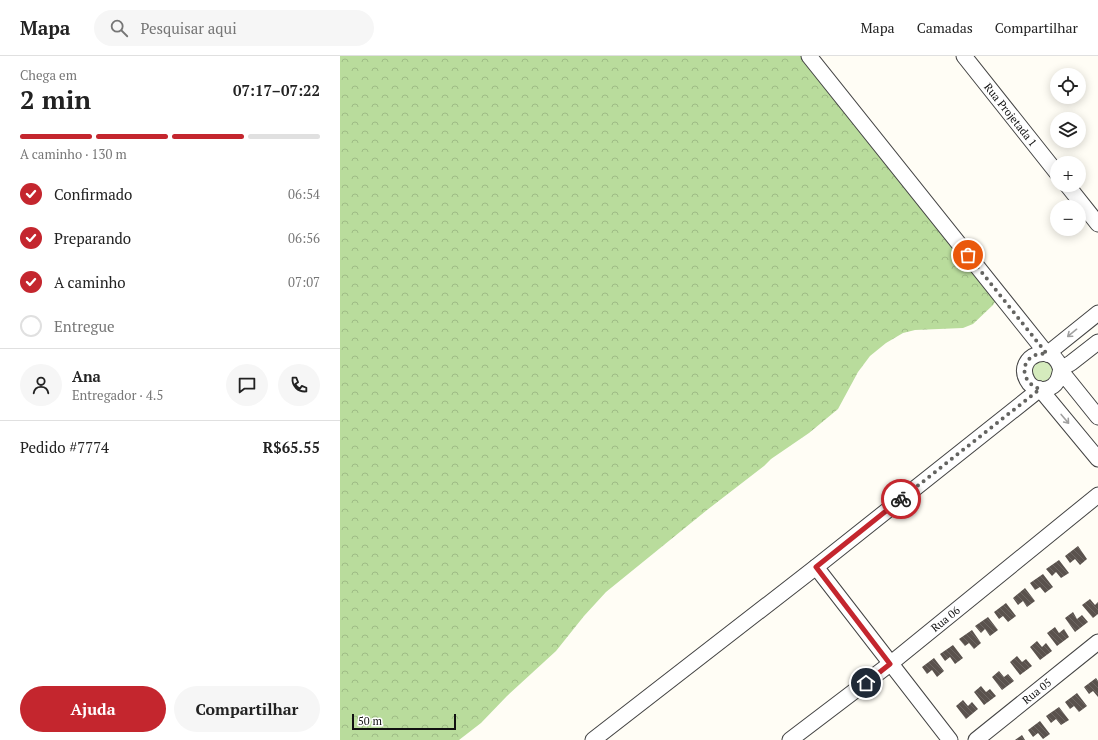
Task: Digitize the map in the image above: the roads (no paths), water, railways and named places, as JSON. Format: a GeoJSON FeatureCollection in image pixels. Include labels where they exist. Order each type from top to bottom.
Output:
{"type":"FeatureCollection","features":[{"type":"Feature","properties":{"kind":"street"},"geometry":{"type":"LineString","coordinates":[[593,740],[816,567],[1040,389],[1054,386],[1060,376],[1060,365],[1057,360],[1047,354],[809,56]]}},
{"type":"Feature","properties":{"kind":"street","name":"Rua Projetada 1"},"geometry":{"type":"LineString","coordinates":[[964,56],[1050,164]]}},
{"type":"Feature","properties":{"kind":"street"},"geometry":{"type":"LineString","coordinates":[[1073,192],[1098,224]]}},
{"type":"Feature","properties":{"kind":"street"},"geometry":{"type":"LineString","coordinates":[[1098,313],[1047,354],[1038,354],[1031,357],[1025,368],[1025,375],[1030,384],[1040,389],[1098,459]]}},
{"type":"Feature","properties":{"kind":"street"},"geometry":{"type":"LineString","coordinates":[[1061,371],[1098,342]]}},
{"type":"Feature","properties":{"kind":"street"},"geometry":{"type":"LineString","coordinates":[[1061,371],[1098,417]]}},
{"type":"Feature","properties":{"kind":"street","name":"Rua 06"},"geometry":{"type":"LineString","coordinates":[[790,740],[890,664],[1098,495]]}},
{"type":"Feature","properties":{"kind":"street"},"geometry":{"type":"LineString","coordinates":[[816,567],[950,740]]}},
{"type":"Feature","properties":{"kind":"street","name":"Rua 05"},"geometry":{"type":"LineString","coordinates":[[976,740],[1098,642]]}}]}
